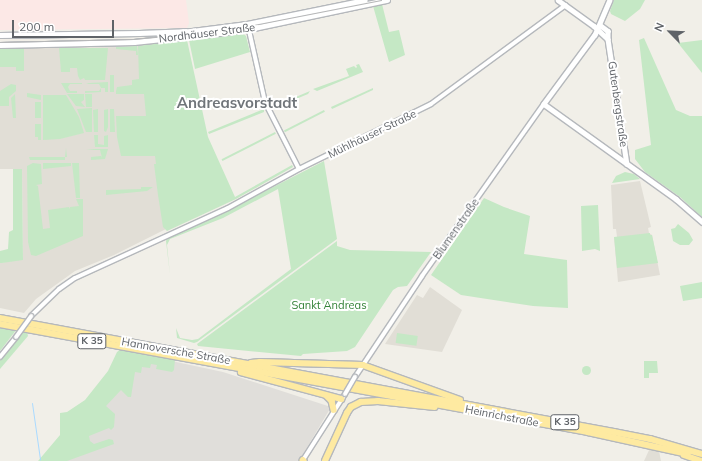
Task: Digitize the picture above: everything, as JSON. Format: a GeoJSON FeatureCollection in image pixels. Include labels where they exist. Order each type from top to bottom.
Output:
{"type":"FeatureCollection","features":[{"type":"Feature","properties":{"kind":"highway","name":"Hannoversche Straße"},"geometry":{"type":"LineString","coordinates":[[0,318],[247,364],[351,386]]}},
{"type":"Feature","properties":{"kind":"highway","name":"Hannoversche Straße"},"geometry":{"type":"LineString","coordinates":[[0,324],[228,366],[351,386]]}},
{"type":"Feature","properties":{"kind":"highway"},"geometry":{"type":"LineString","coordinates":[[247,364],[260,362],[363,365],[474,405]]}},
{"type":"Feature","properties":{"kind":"highway"},"geometry":{"type":"LineString","coordinates":[[228,366],[234,370],[325,395],[343,397]]}},
{"type":"Feature","properties":{"kind":"highway","name":"Heinrichstraße"},"geometry":{"type":"LineString","coordinates":[[351,386],[474,405],[614,432],[702,454]]}},
{"type":"Feature","properties":{"kind":"highway","name":"Heinrichstraße"},"geometry":{"type":"LineString","coordinates":[[351,386],[447,406],[672,447],[702,458]]}},
{"type":"Feature","properties":{"kind":"highway"},"geometry":{"type":"LineString","coordinates":[[325,395],[332,401],[334,410]]}},
{"type":"Feature","properties":{"kind":"highway"},"geometry":{"type":"LineString","coordinates":[[325,461],[347,413],[351,407],[361,402],[378,401],[442,408],[447,406]]}},
{"type":"Feature","properties":{"kind":"highway","name":"K 35"},"geometry":{"type":"LineString","coordinates":[[672,447],[677,444],[702,450]]}},
{"type":"Feature","properties":{"kind":"highway","name":"K 35"},"geometry":{"type":"LineString","coordinates":[[672,447],[701,461]]}},
{"type":"Feature","properties":{"kind":"main road","name":"Nordhäuser Straße"},"geometry":{"type":"LineString","coordinates":[[0,35],[166,32],[248,26],[365,0]]}},
{"type":"Feature","properties":{"kind":"main road","name":"Nordhäuser Straße"},"geometry":{"type":"LineString","coordinates":[[0,45],[134,42],[248,26],[388,0]]}},
{"type":"Feature","properties":{"kind":"main road"},"geometry":{"type":"LineString","coordinates":[[558,0],[606,35],[609,43]]}},
{"type":"Feature","properties":{"kind":"main road","name":"Blumenstraße"},"geometry":{"type":"LineString","coordinates":[[544,104],[598,30],[610,0]]}},
{"type":"Feature","properties":{"kind":"main road","name":"Gutenbergstraße"},"geometry":{"type":"LineString","coordinates":[[600,25],[608,31],[627,164]]}},
{"type":"Feature","properties":{"kind":"main road"},"geometry":{"type":"LineString","coordinates":[[544,104],[676,199],[702,222]]}},
{"type":"Feature","properties":{"kind":"street","name":"Mühlhäuser Straße"},"geometry":{"type":"LineString","coordinates":[[0,357],[32,316],[59,289],[75,278],[228,208],[299,169],[431,104],[500,55],[566,5]]}},
{"type":"Feature","properties":{"kind":"street"},"geometry":{"type":"LineString","coordinates":[[248,26],[265,102],[299,169]]}},
{"type":"Feature","properties":{"kind":"street","name":"Blumenstraße"},"geometry":{"type":"LineString","coordinates":[[303,461],[355,377],[424,274],[544,104]]}},
{"type":"Feature","properties":{"kind":"shaded area"},"geometry":{"type":"Polygon","coordinates":[[[0,0],[186,0],[189,23],[187,28],[0,30],[0,0]]]}},
{"type":"Feature","properties":{"kind":"shaded area"},"geometry":{"type":"Polygon","coordinates":[[[187,40],[166,229],[114,255],[75,271],[36,299],[24,313],[0,308],[0,263],[23,259],[22,169],[0,169],[0,48],[130,47],[187,40]]]}},
{"type":"Feature","properties":{"kind":"shaded area"},"geometry":{"type":"Polygon","coordinates":[[[640,181],[651,227],[648,228],[649,233],[652,235],[660,275],[618,282],[614,237],[617,237],[616,229],[613,229],[611,185],[640,181]]]}},
{"type":"Feature","properties":{"kind":"shaded area"},"geometry":{"type":"Polygon","coordinates":[[[430,287],[462,310],[442,352],[385,344],[417,295],[423,298],[430,287]]]}},
{"type":"Feature","properties":{"kind":"shaded area"},"geometry":{"type":"Polygon","coordinates":[[[120,350],[223,372],[331,407],[299,461],[60,461],[112,370],[120,350]]]}},
{"type":"Feature","properties":{"kind":"shaded area"},"geometry":{"type":"Polygon","coordinates":[[[650,448],[659,451],[661,461],[644,461],[650,448]]]}},
{"type":"Feature","properties":{"kind":"green space"},"geometry":{"type":"Polygon","coordinates":[[[614,0],[645,0],[640,9],[625,21],[611,14],[610,11],[614,0]]]}},
{"type":"Feature","properties":{"kind":"green space"},"geometry":{"type":"Polygon","coordinates":[[[382,4],[389,32],[399,30],[405,55],[389,62],[373,6],[382,4]]]}},
{"type":"Feature","properties":{"kind":"green space"},"geometry":{"type":"Polygon","coordinates":[[[242,33],[246,36],[250,52],[195,69],[189,40],[242,33]]]}},
{"type":"Feature","properties":{"kind":"green space"},"geometry":{"type":"Polygon","coordinates":[[[644,38],[676,110],[690,116],[702,116],[702,217],[680,197],[645,172],[635,159],[635,150],[651,145],[639,40],[644,38]]]}},
{"type":"Feature","properties":{"kind":"green space"},"geometry":{"type":"Polygon","coordinates":[[[187,40],[208,137],[235,197],[292,165],[293,167],[236,199],[167,231],[163,227],[154,164],[156,164],[155,156],[121,156],[117,137],[116,116],[146,116],[144,94],[116,94],[116,91],[117,87],[132,85],[132,80],[139,79],[138,46],[187,40]]]}},
{"type":"Feature","properties":{"kind":"green space"},"geometry":{"type":"Polygon","coordinates":[[[702,40],[702,73],[678,43],[702,40]]]}},
{"type":"Feature","properties":{"kind":"green space"},"geometry":{"type":"Polygon","coordinates":[[[137,46],[138,55],[136,55],[136,51],[116,49],[116,47],[137,46]]]}},
{"type":"Feature","properties":{"kind":"green space"},"geometry":{"type":"Polygon","coordinates":[[[0,48],[24,48],[24,71],[16,71],[16,67],[0,67],[0,48]]]}},
{"type":"Feature","properties":{"kind":"green space"},"geometry":{"type":"Polygon","coordinates":[[[59,48],[108,48],[105,80],[85,80],[84,78],[80,80],[77,68],[70,68],[70,72],[61,72],[59,48]]]}},
{"type":"Feature","properties":{"kind":"green space"},"geometry":{"type":"Polygon","coordinates":[[[359,64],[363,72],[317,91],[313,89],[349,76],[346,69],[354,66],[356,68],[356,65],[359,64]]]}},
{"type":"Feature","properties":{"kind":"green space"},"geometry":{"type":"Polygon","coordinates":[[[110,75],[114,75],[114,92],[110,92],[110,75]]]}},
{"type":"Feature","properties":{"kind":"green space"},"geometry":{"type":"Polygon","coordinates":[[[108,82],[108,92],[105,92],[105,88],[101,88],[99,84],[86,84],[108,82]]]}},
{"type":"Feature","properties":{"kind":"green space"},"geometry":{"type":"Polygon","coordinates":[[[61,83],[82,84],[70,84],[68,87],[70,91],[77,91],[77,93],[67,93],[61,83]]]}},
{"type":"Feature","properties":{"kind":"green space"},"geometry":{"type":"Polygon","coordinates":[[[11,84],[16,85],[16,91],[9,97],[9,106],[0,106],[0,91],[11,84]]]}},
{"type":"Feature","properties":{"kind":"green space"},"geometry":{"type":"Polygon","coordinates":[[[101,88],[101,92],[85,93],[85,91],[99,91],[101,88]]]}},
{"type":"Feature","properties":{"kind":"green space"},"geometry":{"type":"Polygon","coordinates":[[[373,88],[373,90],[332,109],[331,107],[373,88]]]}},
{"type":"Feature","properties":{"kind":"green space"},"geometry":{"type":"Polygon","coordinates":[[[310,91],[308,94],[272,109],[272,107],[310,91]]]}},
{"type":"Feature","properties":{"kind":"green space"},"geometry":{"type":"Polygon","coordinates":[[[27,93],[41,95],[41,100],[27,97],[27,93]]]}},
{"type":"Feature","properties":{"kind":"green space"},"geometry":{"type":"Polygon","coordinates":[[[15,94],[16,118],[13,118],[11,98],[15,94]]]}},
{"type":"Feature","properties":{"kind":"green space"},"geometry":{"type":"Polygon","coordinates":[[[67,94],[84,94],[84,100],[81,102],[85,107],[76,106],[67,94]]]}},
{"type":"Feature","properties":{"kind":"green space"},"geometry":{"type":"Polygon","coordinates":[[[85,94],[92,94],[92,107],[86,107],[85,94]]]}},
{"type":"Feature","properties":{"kind":"green space"},"geometry":{"type":"Polygon","coordinates":[[[43,95],[66,95],[79,117],[84,133],[60,139],[43,140],[43,95]]]}},
{"type":"Feature","properties":{"kind":"green space"},"geometry":{"type":"Polygon","coordinates":[[[35,102],[41,102],[41,118],[35,118],[35,102]]]}},
{"type":"Feature","properties":{"kind":"green space"},"geometry":{"type":"Polygon","coordinates":[[[92,108],[92,132],[86,132],[77,109],[92,108]]]}},
{"type":"Feature","properties":{"kind":"green space"},"geometry":{"type":"Polygon","coordinates":[[[98,109],[98,132],[94,132],[93,110],[98,109]]]}},
{"type":"Feature","properties":{"kind":"green space"},"geometry":{"type":"Polygon","coordinates":[[[108,109],[108,127],[106,132],[104,131],[104,110],[108,109]]]}},
{"type":"Feature","properties":{"kind":"green space"},"geometry":{"type":"Polygon","coordinates":[[[110,109],[114,109],[115,132],[110,132],[110,109]]]}},
{"type":"Feature","properties":{"kind":"green space"},"geometry":{"type":"Polygon","coordinates":[[[264,109],[264,112],[209,134],[208,132],[264,109]]]}},
{"type":"Feature","properties":{"kind":"green space"},"geometry":{"type":"Polygon","coordinates":[[[324,110],[325,112],[285,132],[284,130],[324,110]]]}},
{"type":"Feature","properties":{"kind":"green space"},"geometry":{"type":"Polygon","coordinates":[[[35,124],[41,124],[41,140],[38,140],[38,137],[35,137],[35,124]]]}},
{"type":"Feature","properties":{"kind":"green space"},"geometry":{"type":"Polygon","coordinates":[[[275,132],[276,134],[222,161],[222,159],[275,132]]]}},
{"type":"Feature","properties":{"kind":"green space"},"geometry":{"type":"Polygon","coordinates":[[[94,135],[98,135],[98,144],[104,145],[104,136],[108,135],[108,147],[95,147],[94,135]]]}},
{"type":"Feature","properties":{"kind":"green space"},"geometry":{"type":"Polygon","coordinates":[[[108,149],[105,159],[91,160],[91,157],[101,156],[102,158],[100,150],[86,150],[108,149]]]}},
{"type":"Feature","properties":{"kind":"green space"},"geometry":{"type":"Polygon","coordinates":[[[29,157],[65,157],[65,160],[30,160],[29,157]]]}},
{"type":"Feature","properties":{"kind":"green space","name":"Sankt Andreas"},"geometry":{"type":"Polygon","coordinates":[[[324,161],[337,239],[197,342],[194,343],[177,338],[176,328],[180,338],[192,340],[198,339],[291,269],[278,189],[223,218],[170,239],[167,245],[170,275],[166,241],[167,238],[218,215],[324,161]]]}},
{"type":"Feature","properties":{"kind":"green space"},"geometry":{"type":"Polygon","coordinates":[[[33,163],[41,164],[42,184],[36,185],[38,186],[43,229],[50,228],[48,210],[69,207],[70,209],[70,207],[79,206],[76,199],[83,199],[83,236],[36,256],[31,255],[28,242],[27,166],[33,163]]]}},
{"type":"Feature","properties":{"kind":"green space"},"geometry":{"type":"Polygon","coordinates":[[[43,163],[71,163],[71,166],[43,169],[43,163]]]}},
{"type":"Feature","properties":{"kind":"green space"},"geometry":{"type":"Polygon","coordinates":[[[72,163],[79,163],[80,198],[76,198],[72,163]]]}},
{"type":"Feature","properties":{"kind":"green space"},"geometry":{"type":"Polygon","coordinates":[[[13,169],[22,169],[23,260],[0,263],[0,251],[8,249],[9,232],[13,230],[13,169]]]}},
{"type":"Feature","properties":{"kind":"green space"},"geometry":{"type":"Polygon","coordinates":[[[625,172],[634,174],[640,179],[612,183],[616,176],[625,172]]]}},
{"type":"Feature","properties":{"kind":"green space"},"geometry":{"type":"Polygon","coordinates":[[[141,187],[153,187],[147,191],[106,195],[106,190],[141,189],[141,187]]]}},
{"type":"Feature","properties":{"kind":"green space"},"geometry":{"type":"Polygon","coordinates":[[[484,198],[530,216],[524,254],[567,260],[568,308],[533,306],[461,295],[431,275],[484,198]]]}},
{"type":"Feature","properties":{"kind":"green space"},"geometry":{"type":"Polygon","coordinates":[[[598,205],[600,251],[595,249],[582,251],[581,206],[598,205]]]}},
{"type":"Feature","properties":{"kind":"green space"},"geometry":{"type":"Polygon","coordinates":[[[678,224],[689,233],[693,240],[689,245],[680,245],[673,241],[671,229],[675,228],[678,224]]]}},
{"type":"Feature","properties":{"kind":"green space"},"geometry":{"type":"Polygon","coordinates":[[[650,233],[650,235],[652,235],[658,263],[617,268],[614,237],[650,233]]]}},
{"type":"Feature","properties":{"kind":"green space","name":"Sankt Andreas"},"geometry":{"type":"Polygon","coordinates":[[[337,241],[337,246],[350,250],[431,252],[407,286],[398,287],[393,290],[355,347],[347,351],[303,354],[301,356],[198,346],[197,344],[337,241]]]}},
{"type":"Feature","properties":{"kind":"green space"},"geometry":{"type":"Polygon","coordinates":[[[702,282],[702,298],[683,301],[680,286],[702,282]]]}},
{"type":"Feature","properties":{"kind":"green space"},"geometry":{"type":"Polygon","coordinates":[[[0,326],[17,329],[0,351],[0,326]]]}},
{"type":"Feature","properties":{"kind":"green space"},"geometry":{"type":"Polygon","coordinates":[[[24,331],[27,332],[28,336],[0,369],[0,360],[24,331]]]}},
{"type":"Feature","properties":{"kind":"green space"},"geometry":{"type":"Polygon","coordinates":[[[397,333],[418,336],[416,346],[396,343],[397,333]]]}},
{"type":"Feature","properties":{"kind":"green space"},"geometry":{"type":"Polygon","coordinates":[[[121,349],[175,359],[174,370],[172,372],[156,369],[157,365],[151,364],[150,368],[142,367],[141,373],[135,372],[131,397],[128,397],[121,390],[106,406],[115,414],[114,427],[111,430],[109,428],[89,436],[90,441],[94,444],[109,439],[113,440],[114,444],[67,461],[38,461],[60,435],[60,413],[67,412],[85,400],[108,371],[117,352],[121,349]]]}},
{"type":"Feature","properties":{"kind":"green space"},"geometry":{"type":"Polygon","coordinates":[[[644,361],[657,361],[658,373],[649,373],[649,378],[644,378],[644,361]]]}},
{"type":"Feature","properties":{"kind":"green space"},"geometry":{"type":"Polygon","coordinates":[[[586,365],[591,370],[586,375],[581,370],[586,365]]]}},
{"type":"Feature","properties":{"kind":"waterway"},"geometry":{"type":"LineString","coordinates":[[32,403],[40,459]]}},
{"type":"Feature","properties":{"kind":"tram line"},"geometry":{"type":"LineString","coordinates":[[0,42],[133,39],[228,30],[381,0]]}},
{"type":"Feature","properties":{"kind":"district","name":"Andreasvorstadt"},"geometry":{"type":"Point","coordinates":[237,103]}}]}
